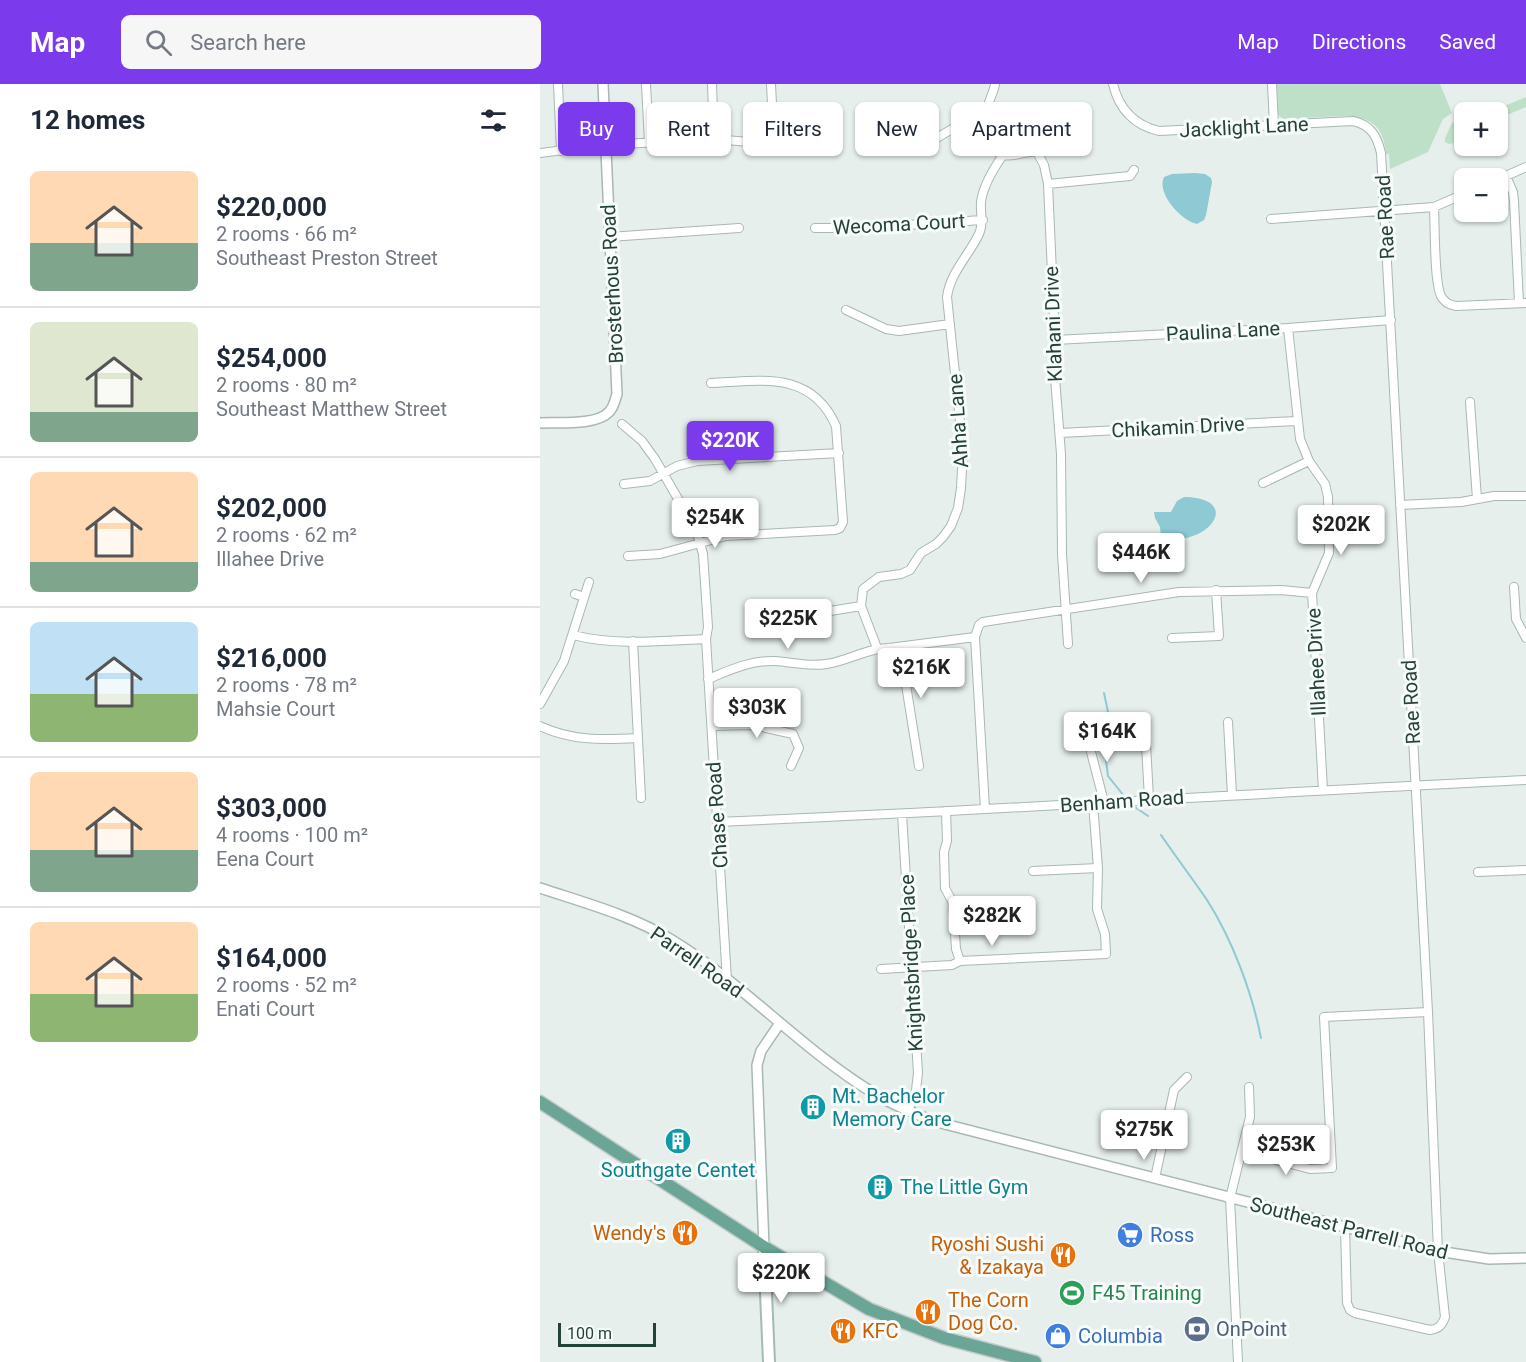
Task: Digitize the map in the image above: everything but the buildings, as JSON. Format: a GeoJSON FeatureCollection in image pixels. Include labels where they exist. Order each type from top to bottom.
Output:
{"type":"FeatureCollection","features":[{"type":"Feature","properties":{"kind":"main road"},"geometry":{"type":"LineString","coordinates":[[540,1102],[764,1246],[869,1309],[966,1344],[1035,1362]]}},
{"type":"Feature","properties":{"kind":"main road"},"geometry":{"type":"LineString","coordinates":[[764,1246],[769,1362]]}},
{"type":"Feature","properties":{"kind":"main road"},"geometry":{"type":"LineString","coordinates":[[766,1283],[795,1265]]}},
{"type":"Feature","properties":{"kind":"street"},"geometry":{"type":"LineString","coordinates":[[558,84],[559,102]]}},
{"type":"Feature","properties":{"kind":"street","name":"Brosterhous Road"},"geometry":{"type":"LineString","coordinates":[[603,84],[604,102]]}},
{"type":"Feature","properties":{"kind":"street"},"geometry":{"type":"LineString","coordinates":[[646,84],[647,113]]}},
{"type":"Feature","properties":{"kind":"street"},"geometry":{"type":"LineString","coordinates":[[711,84],[712,102]]}},
{"type":"Feature","properties":{"kind":"street"},"geometry":{"type":"LineString","coordinates":[[771,84],[772,102]]}},
{"type":"Feature","properties":{"kind":"street"},"geometry":{"type":"LineString","coordinates":[[990,102],[995,84]]}},
{"type":"Feature","properties":{"kind":"street","name":"Jacklight Lane"},"geometry":{"type":"LineString","coordinates":[[1113,84],[1122,107],[1140,125],[1147,128],[1174,131],[1347,121],[1361,123],[1373,132],[1378,139],[1381,153]]}},
{"type":"Feature","properties":{"kind":"street"},"geometry":{"type":"LineString","coordinates":[[1272,84],[1274,125]]}},
{"type":"Feature","properties":{"kind":"street"},"geometry":{"type":"LineString","coordinates":[[540,153],[558,151]]}},
{"type":"Feature","properties":{"kind":"street","name":"Rae Road"},"geometry":{"type":"LineString","coordinates":[[1345,1228],[1347,1304],[1350,1310],[1430,1330],[1437,1329],[1445,1317],[1438,1251],[1428,1012],[1381,153]]}},
{"type":"Feature","properties":{"kind":"street","name":"Brosterhous Road"},"geometry":{"type":"LineString","coordinates":[[540,423],[592,420],[609,412],[614,404],[617,385],[605,156]]}},
{"type":"Feature","properties":{"kind":"street","name":"Ahha Lane"},"geometry":{"type":"LineString","coordinates":[[861,606],[863,589],[879,577],[901,574],[910,570],[921,553],[943,537],[951,526],[958,508],[963,450],[947,297],[949,285],[980,233],[983,220],[981,201],[993,170],[1002,156]]}},
{"type":"Feature","properties":{"kind":"street","name":"Klahani Drive"},"geometry":{"type":"LineString","coordinates":[[1039,156],[1044,165],[1048,184],[1054,365],[1060,433],[1061,535],[1068,644]]}},
{"type":"Feature","properties":{"kind":"street"},"geometry":{"type":"LineString","coordinates":[[1508,175],[1526,167]]}},
{"type":"Feature","properties":{"kind":"street"},"geometry":{"type":"LineString","coordinates":[[1048,184],[1130,176],[1134,170]]}},
{"type":"Feature","properties":{"kind":"street"},"geometry":{"type":"LineString","coordinates":[[1434,207],[1438,288],[1444,301],[1456,306],[1522,303],[1514,192],[1508,180]]}},
{"type":"Feature","properties":{"kind":"street"},"geometry":{"type":"LineString","coordinates":[[1271,219],[1434,207],[1454,198]]}},
{"type":"Feature","properties":{"kind":"street","name":"Wecoma Court"},"geometry":{"type":"LineString","coordinates":[[815,228],[861,229],[880,225],[983,220]]}},
{"type":"Feature","properties":{"kind":"street"},"geometry":{"type":"LineString","coordinates":[[609,237],[739,228]]}},
{"type":"Feature","properties":{"kind":"street"},"geometry":{"type":"LineString","coordinates":[[846,310],[886,329],[899,331],[950,324]]}},
{"type":"Feature","properties":{"kind":"street","name":"Paulina Lane"},"geometry":{"type":"LineString","coordinates":[[1054,340],[1288,328],[1391,320]]}},
{"type":"Feature","properties":{"kind":"street","name":"Illahee Drive"},"geometry":{"type":"LineString","coordinates":[[1288,328],[1300,439],[1310,461],[1325,484],[1328,496],[1329,553],[1312,593],[1323,790]]}},
{"type":"Feature","properties":{"kind":"street"},"geometry":{"type":"LineString","coordinates":[[628,556],[653,555],[726,536],[829,531],[840,528],[843,522],[840,453],[836,426],[830,412],[820,400],[811,393],[786,382],[711,383]]}},
{"type":"Feature","properties":{"kind":"street"},"geometry":{"type":"LineString","coordinates":[[1470,402],[1477,499]]}},
{"type":"Feature","properties":{"kind":"street","name":"Chikamin Drive"},"geometry":{"type":"LineString","coordinates":[[1060,433],[1297,421]]}},
{"type":"Feature","properties":{"kind":"street","name":"Chase Road"},"geometry":{"type":"LineString","coordinates":[[622,424],[642,441],[664,473],[696,530],[703,554],[708,627],[706,639],[708,679],[727,980]]}},
{"type":"Feature","properties":{"kind":"street"},"geometry":{"type":"LineString","coordinates":[[624,484],[643,483],[677,466],[697,460],[840,453]]}},
{"type":"Feature","properties":{"kind":"street"},"geometry":{"type":"LineString","coordinates":[[1263,483],[1310,461]]}},
{"type":"Feature","properties":{"kind":"street"},"geometry":{"type":"LineString","coordinates":[[1400,506],[1461,502],[1494,496],[1526,496]]}},
{"type":"Feature","properties":{"kind":"street"},"geometry":{"type":"LineString","coordinates":[[540,704],[564,662],[589,582]]}},
{"type":"Feature","properties":{"kind":"street"},"geometry":{"type":"LineString","coordinates":[[1514,587],[1516,619],[1526,638]]}},
{"type":"Feature","properties":{"kind":"street"},"geometry":{"type":"LineString","coordinates":[[1172,638],[1219,636],[1215,590]]}},
{"type":"Feature","properties":{"kind":"street"},"geometry":{"type":"LineString","coordinates":[[985,809],[975,637],[979,625],[990,620],[1148,596],[1215,590],[1281,590],[1312,593]]}},
{"type":"Feature","properties":{"kind":"street"},"geometry":{"type":"LineString","coordinates":[[575,594],[584,597]]}},
{"type":"Feature","properties":{"kind":"street"},"geometry":{"type":"LineString","coordinates":[[794,612],[818,613],[861,606],[877,648]]}},
{"type":"Feature","properties":{"kind":"street"},"geometry":{"type":"LineString","coordinates":[[573,635],[592,640],[633,642],[706,639]]}},
{"type":"Feature","properties":{"kind":"street"},"geometry":{"type":"LineString","coordinates":[[708,679],[748,664],[775,661],[820,665],[877,648],[975,637]]}},
{"type":"Feature","properties":{"kind":"street"},"geometry":{"type":"LineString","coordinates":[[633,642],[641,798]]}},
{"type":"Feature","properties":{"kind":"street"},"geometry":{"type":"LineString","coordinates":[[889,648],[903,666],[919,766]]}},
{"type":"Feature","properties":{"kind":"street"},"geometry":{"type":"LineString","coordinates":[[1228,722],[1232,795]]}},
{"type":"Feature","properties":{"kind":"street"},"geometry":{"type":"LineString","coordinates":[[712,726],[753,725],[793,734],[799,748],[791,766]]}},
{"type":"Feature","properties":{"kind":"street"},"geometry":{"type":"LineString","coordinates":[[540,726],[552,732],[584,739],[637,738]]}},
{"type":"Feature","properties":{"kind":"street"},"geometry":{"type":"LineString","coordinates":[[1093,726],[1091,752],[1104,802]]}},
{"type":"Feature","properties":{"kind":"street"},"geometry":{"type":"LineString","coordinates":[[1146,744],[1149,799]]}},
{"type":"Feature","properties":{"kind":"street","name":"Benham Road"},"geometry":{"type":"LineString","coordinates":[[718,822],[946,812],[1526,780]]}},
{"type":"Feature","properties":{"kind":"street"},"geometry":{"type":"LineString","coordinates":[[881,969],[952,965],[960,961],[1106,954],[1105,934],[1098,909],[1098,868],[1093,803]]}},
{"type":"Feature","properties":{"kind":"street"},"geometry":{"type":"LineString","coordinates":[[946,812],[945,888],[953,903],[956,949],[960,961]]}},
{"type":"Feature","properties":{"kind":"street","name":"Knightsbridge Place"},"geometry":{"type":"LineString","coordinates":[[902,814],[918,1073],[916,1090],[908,1111]]}},
{"type":"Feature","properties":{"kind":"street"},"geometry":{"type":"LineString","coordinates":[[1033,871],[1098,868]]}},
{"type":"Feature","properties":{"kind":"street"},"geometry":{"type":"LineString","coordinates":[[1478,872],[1526,870]]}},
{"type":"Feature","properties":{"kind":"street","name":"Parrell Road"},"geometry":{"type":"LineString","coordinates":[[540,888],[628,918],[657,931],[727,980],[780,1023]]}},
{"type":"Feature","properties":{"kind":"street"},"geometry":{"type":"LineString","coordinates":[[1243,1152],[1310,1169],[1332,1168],[1324,1017],[1428,1012]]}},
{"type":"Feature","properties":{"kind":"street"},"geometry":{"type":"LineString","coordinates":[[764,1246],[757,1065],[761,1051],[780,1023]]}},
{"type":"Feature","properties":{"kind":"street","name":"Southeast Parrell Road"},"geometry":{"type":"LineString","coordinates":[[780,1023],[860,1085],[908,1111],[957,1127],[1438,1251],[1489,1259],[1526,1258]]}},
{"type":"Feature","properties":{"kind":"street"},"geometry":{"type":"LineString","coordinates":[[1155,1178],[1174,1090],[1187,1077]]}},
{"type":"Feature","properties":{"kind":"street"},"geometry":{"type":"LineString","coordinates":[[1238,1362],[1230,1198],[1250,1117],[1249,1087]]}},
{"type":"Feature","properties":{"kind":"green space"},"geometry":{"type":"Polygon","coordinates":[[[1277,84],[1440,84],[1452,113],[1443,119],[1428,152],[1390,169],[1389,154],[1386,154],[1384,141],[1373,124],[1365,119],[1346,116],[1298,118],[1284,121],[1277,113],[1277,84]]]}},
{"type":"Feature","properties":{"kind":"green space"},"geometry":{"type":"Polygon","coordinates":[[[1526,97],[1526,107],[1508,114],[1508,104],[1526,97]]]}},
{"type":"Feature","properties":{"kind":"green space"},"geometry":{"type":"Polygon","coordinates":[[[1454,122],[1454,143],[1449,144],[1445,142],[1445,138],[1454,122]]]}},
{"type":"Feature","properties":{"kind":"water"},"geometry":{"type":"Polygon","coordinates":[[[1172,174],[1205,174],[1211,178],[1212,182],[1206,215],[1204,220],[1197,224],[1184,218],[1172,206],[1167,199],[1163,184],[1164,177],[1172,174]]]}},
{"type":"Feature","properties":{"kind":"water"},"geometry":{"type":"Polygon","coordinates":[[[1184,497],[1203,500],[1213,506],[1216,514],[1213,522],[1192,536],[1177,539],[1161,537],[1154,512],[1171,512],[1177,501],[1184,497]]]}},
{"type":"Feature","properties":{"kind":"waterway"},"geometry":{"type":"LineString","coordinates":[[1104,693],[1108,712],[1104,745],[1108,776],[1124,796]]}},
{"type":"Feature","properties":{"kind":"waterway"},"geometry":{"type":"LineString","coordinates":[[1132,805],[1148,816]]}},
{"type":"Feature","properties":{"kind":"waterway"},"geometry":{"type":"LineString","coordinates":[[1161,835],[1207,900],[1225,932],[1247,984],[1261,1038]]}},
{"type":"Feature","properties":{"kind":"place","name":"Mt. Bachelor Memory Care"},"geometry":{"type":"Point","coordinates":[813,1107]}},
{"type":"Feature","properties":{"kind":"place","name":"Southgate Centet"},"geometry":{"type":"Point","coordinates":[678,1141]}},
{"type":"Feature","properties":{"kind":"place","name":"The Little Gym"},"geometry":{"type":"Point","coordinates":[880,1187]}},
{"type":"Feature","properties":{"kind":"place","name":"Wendy's"},"geometry":{"type":"Point","coordinates":[685,1233]}},
{"type":"Feature","properties":{"kind":"place","name":"Ross"},"geometry":{"type":"Point","coordinates":[1130,1235]}},
{"type":"Feature","properties":{"kind":"place","name":"Ryoshi Sushi & Izakaya"},"geometry":{"type":"Point","coordinates":[1063,1255]}},
{"type":"Feature","properties":{"kind":"place","name":"F45 Training"},"geometry":{"type":"Point","coordinates":[1072,1293]}},
{"type":"Feature","properties":{"kind":"place","name":"The Corn Dog Co."},"geometry":{"type":"Point","coordinates":[928,1312]}},
{"type":"Feature","properties":{"kind":"place","name":"OnPoint"},"geometry":{"type":"Point","coordinates":[1197,1329]}},
{"type":"Feature","properties":{"kind":"place","name":"KFC"},"geometry":{"type":"Point","coordinates":[843,1331]}},
{"type":"Feature","properties":{"kind":"place","name":"Columbia"},"geometry":{"type":"Point","coordinates":[1058,1336]}}]}
